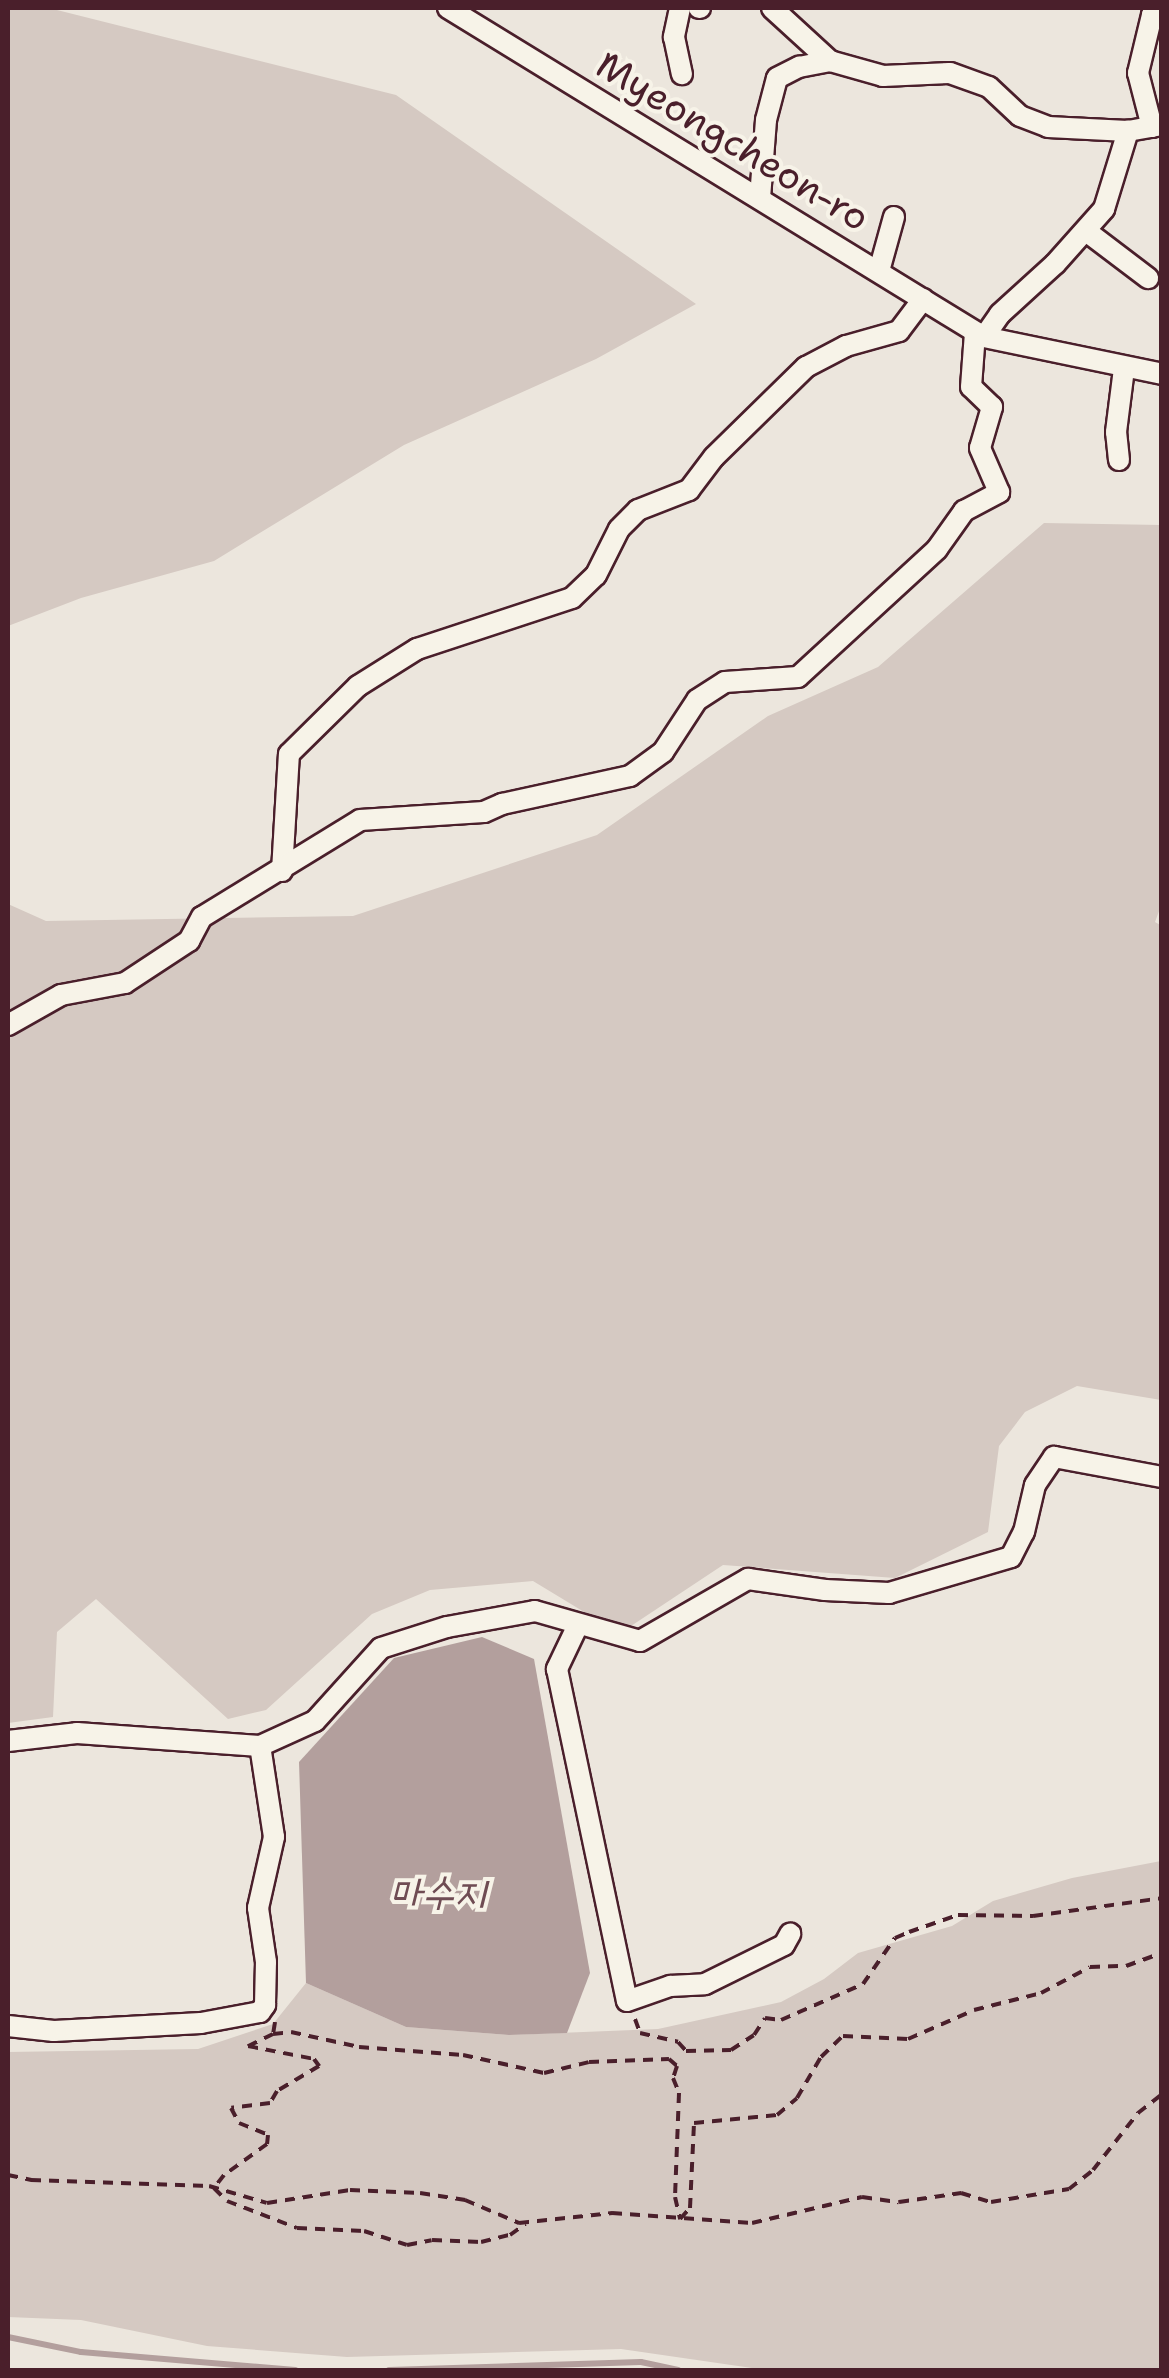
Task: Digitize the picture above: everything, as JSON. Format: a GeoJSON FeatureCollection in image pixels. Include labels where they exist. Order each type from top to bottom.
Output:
{"type":"FeatureCollection","features":[{"type":"Feature","properties":{"kind":"street","name":"Myeongcheon-ro"},"geometry":{"type":"LineString","coordinates":[[448,8],[979,334],[1124,369],[1162,374]]}},
{"type":"Feature","properties":{"kind":"street"},"geometry":{"type":"LineString","coordinates":[[680,8],[674,37],[682,74]]}},
{"type":"Feature","properties":{"kind":"street"},"geometry":{"type":"LineString","coordinates":[[772,8],[830,60],[883,76],[950,73],[989,88],[1020,116],[1048,127],[1128,131],[1156,126],[1138,73],[1152,15],[1160,8]]}},
{"type":"Feature","properties":{"kind":"street"},"geometry":{"type":"LineString","coordinates":[[760,198],[770,94],[777,78],[799,67],[830,60]]}},
{"type":"Feature","properties":{"kind":"street"},"geometry":{"type":"LineString","coordinates":[[8,1025],[61,995],[125,983],[189,940],[202,917],[360,820],[484,812],[502,804],[630,776],[663,752],[697,700],[725,682],[798,677],[937,549],[964,512],[999,492],[980,448],[992,407],[971,387],[979,334],[1104,209],[1128,131]]}},
{"type":"Feature","properties":{"kind":"street","name":"Myeongcheon-ro"},"geometry":{"type":"LineString","coordinates":[[879,271],[894,218]]}},
{"type":"Feature","properties":{"kind":"street"},"geometry":{"type":"LineString","coordinates":[[1086,231],[1148,278]]}},
{"type":"Feature","properties":{"kind":"street"},"geometry":{"type":"LineString","coordinates":[[282,871],[289,754],[358,686],[418,649],[572,598],[596,575],[619,529],[638,510],[689,490],[714,457],[806,367],[846,346],[899,331],[923,299]]}},
{"type":"Feature","properties":{"kind":"street"},"geometry":{"type":"LineString","coordinates":[[1119,460],[1116,432],[1124,369]]}},
{"type":"Feature","properties":{"kind":"street"},"geometry":{"type":"LineString","coordinates":[[8,1740],[77,1733],[260,1746],[315,1721],[381,1648],[448,1627],[535,1611],[577,1627],[640,1641],[748,1579],[825,1590],[888,1593],[1011,1557],[1024,1532],[1035,1485],[1054,1457],[1162,1477]]}},
{"type":"Feature","properties":{"kind":"street"},"geometry":{"type":"LineString","coordinates":[[577,1627],[557,1668],[626,2001],[670,1986],[705,1984],[784,1945],[790,1934]]}},
{"type":"Feature","properties":{"kind":"street"},"geometry":{"type":"LineString","coordinates":[[8,2026],[54,2031],[201,2023],[260,2012],[265,2005],[266,1962],[258,1908],[274,1837],[260,1746]]}},
{"type":"Feature","properties":{"kind":"path"},"geometry":{"type":"LineString","coordinates":[[640,2033],[678,2042],[686,2050],[731,2050],[754,2035],[766,2018],[781,2020],[863,1984],[895,1938],[909,1932],[958,1915],[1033,1916],[1162,1898]]}},
{"type":"Feature","properties":{"kind":"path"},"geometry":{"type":"LineString","coordinates":[[680,2218],[690,2208],[694,2123],[778,2116],[797,2098],[821,2056],[842,2036],[908,2039],[974,2010],[1041,1994],[1090,1967],[1139,1963],[1162,1952]]}},
{"type":"Feature","properties":{"kind":"path"},"geometry":{"type":"LineString","coordinates":[[265,2005],[276,2027],[274,2034]]}},
{"type":"Feature","properties":{"kind":"path"},"geometry":{"type":"LineString","coordinates":[[214,2188],[224,2174],[267,2144],[268,2135],[239,2123],[231,2108],[270,2103],[277,2091],[319,2066],[314,2059],[248,2046],[274,2034],[290,2032],[359,2047],[463,2055],[544,2073],[589,2062],[669,2059],[676,2066],[673,2078],[678,2093],[675,2197],[680,2218]]}},
{"type":"Feature","properties":{"kind":"path"},"geometry":{"type":"LineString","coordinates":[[8,2176],[214,2188],[266,2203],[350,2190],[420,2193],[465,2200],[497,2217],[528,2222],[612,2213],[752,2223],[862,2197],[899,2202],[961,2193],[991,2202],[1069,2189],[1107,2154],[1138,2112],[1162,2094]]}},
{"type":"Feature","properties":{"kind":"path"},"geometry":{"type":"LineString","coordinates":[[214,2188],[240,2209],[297,2228],[364,2231],[407,2245],[432,2240],[481,2242],[510,2235],[528,2222]]}},
{"type":"Feature","properties":{"kind":"shaded area"},"geometry":{"type":"Polygon","coordinates":[[[8,8],[49,8],[396,95],[696,304],[596,359],[404,445],[214,561],[81,598],[8,626],[8,8]]]}},
{"type":"Feature","properties":{"kind":"shaded area"},"geometry":{"type":"Polygon","coordinates":[[[1044,523],[1161,525],[1162,903],[1155,922],[1162,926],[1161,1400],[1077,1386],[1025,1412],[999,1446],[988,1532],[895,1578],[723,1565],[631,1626],[599,1621],[533,1581],[430,1590],[372,1614],[266,1710],[228,1719],[96,1599],[57,1632],[53,1717],[8,1723],[8,904],[46,921],[353,916],[597,835],[768,716],[878,667],[1044,523]]]}},
{"type":"Feature","properties":{"kind":"shaded area"},"geometry":{"type":"Polygon","coordinates":[[[1161,1861],[1161,2370],[766,2370],[621,2349],[347,2357],[207,2346],[81,2320],[8,2317],[8,2052],[198,2049],[273,2024],[306,1983],[406,2027],[509,2035],[658,2029],[781,2002],[824,1979],[858,1953],[952,1926],[993,1901],[1072,1878],[1161,1861]]]}},
{"type":"Feature","properties":{"kind":"water","name":"마수지"},"geometry":{"type":"Polygon","coordinates":[[[482,1637],[534,1659],[590,1973],[567,2033],[509,2035],[406,2027],[306,1983],[299,1762],[394,1658],[482,1637]]]}},
{"type":"Feature","properties":{"kind":"waterway"},"geometry":{"type":"LineString","coordinates":[[8,2337],[81,2352],[295,2370]]}},
{"type":"Feature","properties":{"kind":"waterway"},"geometry":{"type":"LineString","coordinates":[[389,2370],[641,2362],[678,2370]]}}]}
